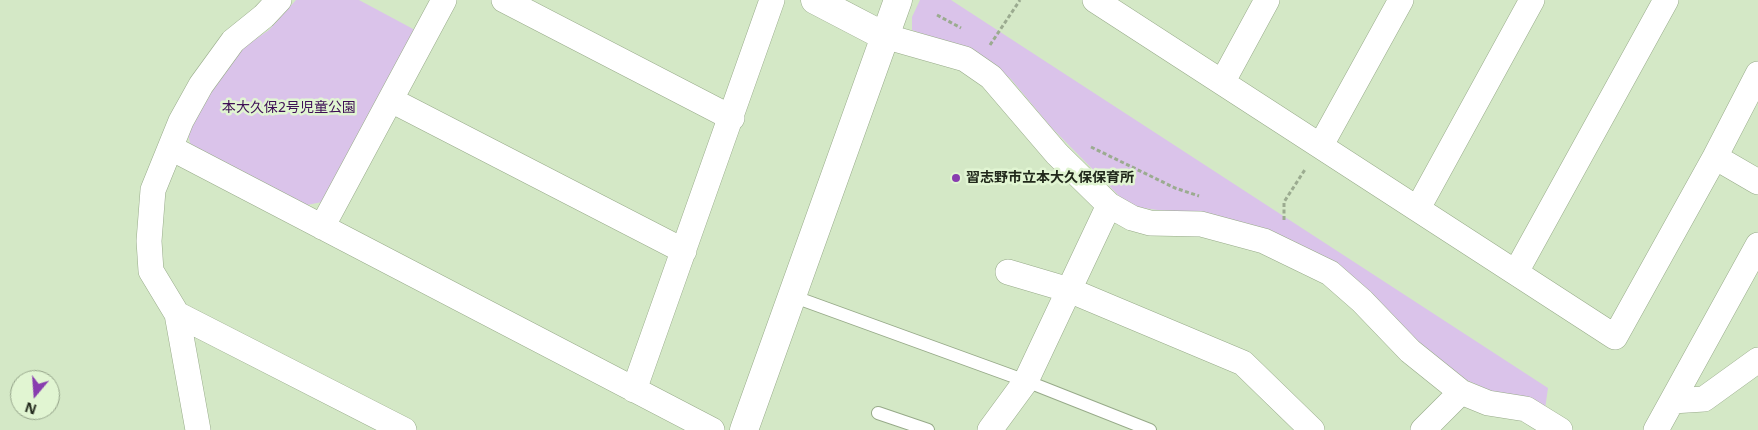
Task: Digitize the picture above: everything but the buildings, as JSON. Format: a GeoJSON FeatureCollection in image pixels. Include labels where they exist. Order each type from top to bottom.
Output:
{"type":"FeatureCollection","features":[{"type":"Feature","properties":{"kind":"street"},"geometry":{"type":"LineString","coordinates":[[198,430],[177,314],[151,271],[149,241],[153,190],[172,148],[181,121],[201,85],[233,41],[264,16],[279,0]]}},
{"type":"Feature","properties":{"kind":"street"},"geometry":{"type":"LineString","coordinates":[[322,226],[444,0]]}},
{"type":"Feature","properties":{"kind":"street"},"geometry":{"type":"LineString","coordinates":[[504,0],[732,118]]}},
{"type":"Feature","properties":{"kind":"street"},"geometry":{"type":"LineString","coordinates":[[634,390],[732,118],[772,0]]}},
{"type":"Feature","properties":{"kind":"street"},"geometry":{"type":"LineString","coordinates":[[815,0],[884,36],[965,59],[976,66],[992,78],[1057,154],[1109,205],[1132,218],[1150,223],[1201,224],[1264,240],[1330,273],[1362,301],[1410,351],[1461,392],[1488,403],[1526,409],[1560,430]]}},
{"type":"Feature","properties":{"kind":"street"},"geometry":{"type":"LineString","coordinates":[[744,430],[898,0]]}},
{"type":"Feature","properties":{"kind":"street"},"geometry":{"type":"LineString","coordinates":[[1095,0],[1128,9],[1223,81],[1615,337],[1715,157],[1758,74]]}},
{"type":"Feature","properties":{"kind":"street"},"geometry":{"type":"LineString","coordinates":[[1223,81],[1267,0]]}},
{"type":"Feature","properties":{"kind":"street"},"geometry":{"type":"LineString","coordinates":[[1321,145],[1401,0]]}},
{"type":"Feature","properties":{"kind":"street"},"geometry":{"type":"LineString","coordinates":[[1418,208],[1532,0]]}},
{"type":"Feature","properties":{"kind":"street"},"geometry":{"type":"LineString","coordinates":[[1516,272],[1666,0]]}},
{"type":"Feature","properties":{"kind":"street"},"geometry":{"type":"LineString","coordinates":[[391,100],[684,251]]}},
{"type":"Feature","properties":{"kind":"street"},"geometry":{"type":"LineString","coordinates":[[172,148],[712,430]]}},
{"type":"Feature","properties":{"kind":"street"},"geometry":{"type":"LineString","coordinates":[[1715,157],[1758,182]]}},
{"type":"Feature","properties":{"kind":"street"},"geometry":{"type":"LineString","coordinates":[[990,430],[1026,381],[1109,205]]}},
{"type":"Feature","properties":{"kind":"street"},"geometry":{"type":"LineString","coordinates":[[1656,430],[1758,245]]}},
{"type":"Feature","properties":{"kind":"street"},"geometry":{"type":"LineString","coordinates":[[1008,272],[1069,290],[1244,363],[1312,430]]}},
{"type":"Feature","properties":{"kind":"street"},"geometry":{"type":"LineString","coordinates":[[177,314],[404,430]]}},
{"type":"Feature","properties":{"kind":"street"},"geometry":{"type":"LineString","coordinates":[[1672,401],[1704,399],[1758,360]]}},
{"type":"Feature","properties":{"kind":"street"},"geometry":{"type":"LineString","coordinates":[[1422,430],[1461,392]]}},
{"type":"Feature","properties":{"kind":"lane"},"geometry":{"type":"LineString","coordinates":[[792,296],[1026,381],[1150,430]]}},
{"type":"Feature","properties":{"kind":"lane"},"geometry":{"type":"LineString","coordinates":[[878,413],[928,430]]}},
{"type":"Feature","properties":{"kind":"path"},"geometry":{"type":"LineString","coordinates":[[976,66],[1020,0]]}},
{"type":"Feature","properties":{"kind":"path"},"geometry":{"type":"LineString","coordinates":[[937,15],[968,32]]}},
{"type":"Feature","properties":{"kind":"path"},"geometry":{"type":"LineString","coordinates":[[983,40],[997,50]]}},
{"type":"Feature","properties":{"kind":"path"},"geometry":{"type":"LineString","coordinates":[[1085,144],[1175,188],[1201,196]]}},
{"type":"Feature","properties":{"kind":"path"},"geometry":{"type":"LineString","coordinates":[[1276,218],[1284,223],[1284,202],[1321,145]]}},
{"type":"Feature","properties":{"kind":"green space","name":"本大久保2号児童公園"},"geometry":{"type":"Polygon","coordinates":[[[296,0],[359,0],[415,30],[322,202],[307,205],[191,146],[187,131],[203,97],[240,50],[269,30],[296,0]]]}},
{"type":"Feature","properties":{"kind":"green space"},"geometry":{"type":"Polygon","coordinates":[[[920,0],[951,0],[1548,388],[1545,409],[1488,390],[1462,378],[1388,318],[1335,266],[1172,212],[1129,206],[1051,127],[1010,78],[969,51],[912,30],[912,17],[920,0]]]}},
{"type":"Feature","properties":{"kind":"place","name":"習志野市立本大久保保育所"},"geometry":{"type":"Point","coordinates":[956,178]}}]}
